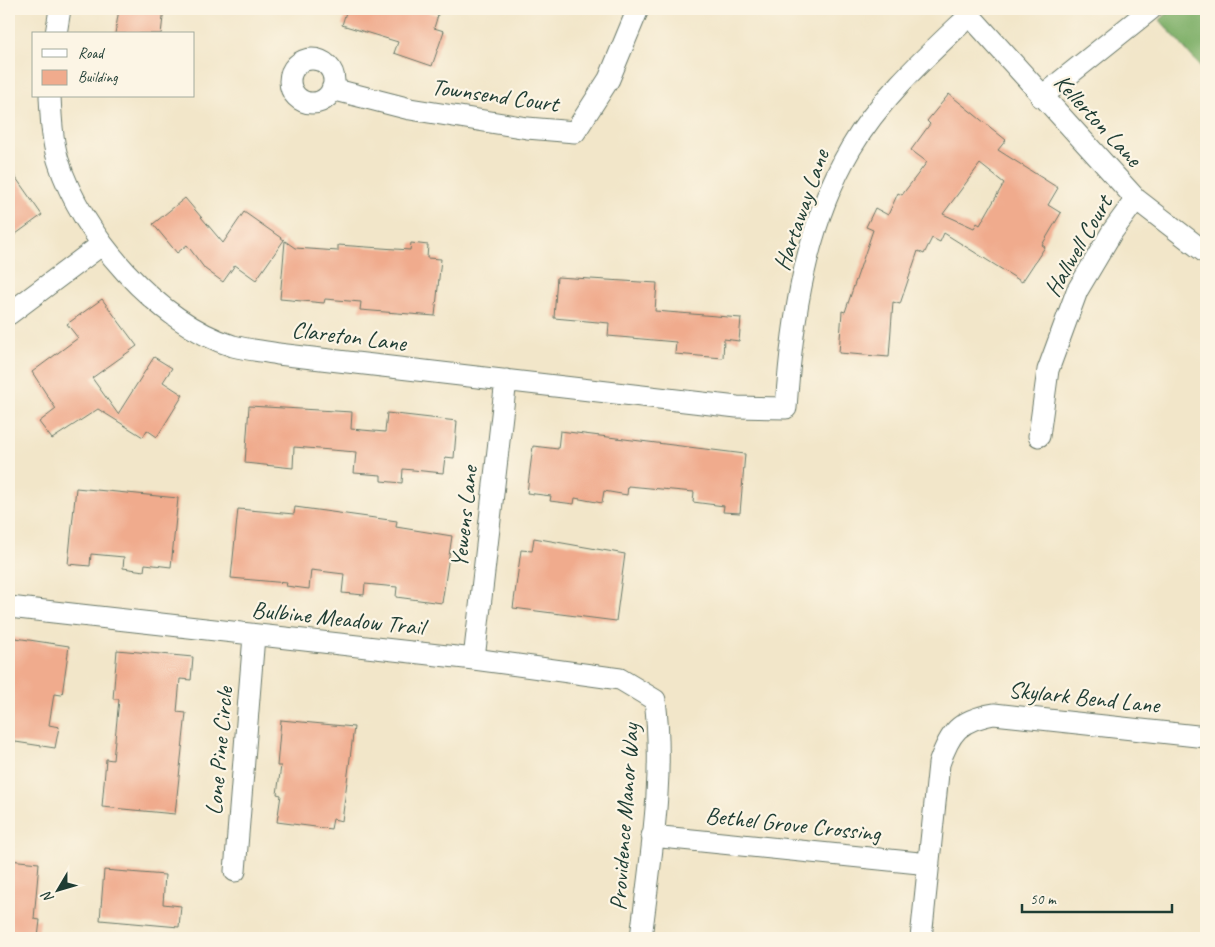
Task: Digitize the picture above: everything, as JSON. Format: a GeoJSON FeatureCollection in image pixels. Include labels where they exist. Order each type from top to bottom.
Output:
{"type":"FeatureCollection","features":[{"type":"Feature","properties":{"kind":"street"},"geometry":{"type":"LineString","coordinates":[[56,32],[60,9]]}},
{"type":"Feature","properties":{"kind":"street","name":"Townsend Court"},"geometry":{"type":"LineString","coordinates":[[332,89],[410,109],[527,128],[575,132],[609,78],[638,9]]}},
{"type":"Feature","properties":{"kind":"street"},"geometry":{"type":"LineString","coordinates":[[1041,97],[1151,9]]}},
{"type":"Feature","properties":{"kind":"street","name":"Kellerton Lane"},"geometry":{"type":"LineString","coordinates":[[967,12],[1041,97],[1136,199],[1206,253]]}},
{"type":"Feature","properties":{"kind":"street","name":"Hartaway Lane"},"geometry":{"type":"LineString","coordinates":[[786,408],[791,340],[809,254],[828,197],[851,148],[882,104],[967,12]]}},
{"type":"Feature","properties":{"kind":"street","name":"Clareton Lane"},"geometry":{"type":"LineString","coordinates":[[50,98],[58,160],[74,201],[101,245],[129,276],[159,302],[193,327],[233,345],[278,354],[737,407],[786,408]]}},
{"type":"Feature","properties":{"kind":"street","name":"Hallwell Court"},"geometry":{"type":"LineString","coordinates":[[1039,436],[1048,370],[1077,291],[1112,232],[1136,199]]}},
{"type":"Feature","properties":{"kind":"street"},"geometry":{"type":"LineString","coordinates":[[9,314],[101,245]]}},
{"type":"Feature","properties":{"kind":"street","name":"Yewens Lane"},"geometry":{"type":"LineString","coordinates":[[474,659],[506,380]]}},
{"type":"Feature","properties":{"kind":"street","name":"Bulbine Meadow Trail"},"geometry":{"type":"LineString","coordinates":[[9,607],[254,636],[474,659],[620,679],[655,700]]}},
{"type":"Feature","properties":{"kind":"street","name":"Lone Pine Circle"},"geometry":{"type":"LineString","coordinates":[[236,871],[254,636]]}},
{"type":"Feature","properties":{"kind":"street","name":"Providence Manor Way"},"geometry":{"type":"LineString","coordinates":[[641,938],[660,735],[655,700]]}},
{"type":"Feature","properties":{"kind":"street","name":"Skylark Bend Lane"},"geometry":{"type":"LineString","coordinates":[[929,864],[939,764],[948,739],[959,726],[974,717],[994,714],[1206,737]]}},
{"type":"Feature","properties":{"kind":"street","name":"Bethel Grove Crossing"},"geometry":{"type":"LineString","coordinates":[[652,836],[929,864]]}},
{"type":"Feature","properties":{"kind":"street"},"geometry":{"type":"LineString","coordinates":[[921,938],[929,864]]}},
{"type":"Feature","properties":{"kind":"green space"},"geometry":{"type":"Polygon","coordinates":[[[1172,9],[1206,10],[1206,73],[1160,20],[1172,9]]]}},
{"type":"Feature","properties":{"kind":"building"},"geometry":{"type":"Polygon","coordinates":[[[119,9],[164,9],[161,32],[115,32],[119,9]]]}},
{"type":"Feature","properties":{"kind":"building"},"geometry":{"type":"Polygon","coordinates":[[[347,9],[420,9],[438,15],[434,28],[444,31],[432,66],[394,53],[398,42],[342,25],[347,9]]]}},
{"type":"Feature","properties":{"kind":"building"},"geometry":{"type":"Polygon","coordinates":[[[949,94],[1006,140],[998,150],[1058,188],[1048,205],[1061,213],[1042,245],[1045,247],[1022,282],[944,233],[940,242],[932,238],[924,254],[918,251],[900,304],[893,302],[889,357],[839,353],[842,311],[845,312],[873,230],[866,227],[875,208],[888,215],[898,193],[902,195],[927,162],[911,150],[930,124],[927,121],[949,94]],[[980,164],[943,214],[974,228],[977,223],[980,225],[1004,183],[980,164]]]}},
{"type":"Feature","properties":{"kind":"building"},"geometry":{"type":"Polygon","coordinates":[[[9,168],[42,215],[9,239],[9,168]]]}},
{"type":"Feature","properties":{"kind":"building"},"geometry":{"type":"Polygon","coordinates":[[[185,198],[223,243],[244,212],[284,240],[256,280],[235,265],[223,282],[205,269],[187,245],[177,253],[153,224],[185,198]]]}},
{"type":"Feature","properties":{"kind":"building"},"geometry":{"type":"Polygon","coordinates":[[[285,241],[295,248],[338,251],[338,245],[410,250],[411,243],[428,245],[427,258],[441,259],[435,316],[360,310],[361,302],[325,299],[324,303],[280,299],[285,241]]]}},
{"type":"Feature","properties":{"kind":"building"},"geometry":{"type":"Polygon","coordinates":[[[557,277],[657,283],[655,311],[741,318],[739,341],[724,339],[723,358],[675,354],[676,342],[608,336],[609,323],[554,318],[557,277]]]}},
{"type":"Feature","properties":{"kind":"building"},"geometry":{"type":"Polygon","coordinates":[[[102,299],[137,346],[92,378],[118,414],[154,357],[172,368],[163,382],[183,395],[157,437],[147,430],[143,437],[98,409],[52,439],[39,422],[56,409],[32,372],[78,338],[67,324],[102,299]]]}},
{"type":"Feature","properties":{"kind":"building"},"geometry":{"type":"Polygon","coordinates":[[[249,406],[352,412],[351,429],[385,432],[387,413],[457,421],[454,458],[445,457],[443,473],[403,469],[402,483],[381,481],[381,475],[354,473],[356,452],[294,447],[293,468],[245,463],[249,406]]]}},
{"type":"Feature","properties":{"kind":"building"},"geometry":{"type":"Polygon","coordinates":[[[560,431],[745,454],[740,513],[723,512],[724,506],[693,502],[694,492],[628,486],[627,495],[604,491],[602,503],[575,498],[574,504],[550,501],[551,496],[527,493],[533,446],[558,449],[560,431]]]}},
{"type":"Feature","properties":{"kind":"building"},"geometry":{"type":"Polygon","coordinates":[[[76,488],[178,498],[171,567],[145,564],[144,571],[123,568],[124,557],[91,554],[90,566],[68,564],[76,488]]]}},
{"type":"Feature","properties":{"kind":"building"},"geometry":{"type":"Polygon","coordinates":[[[295,507],[397,521],[396,527],[452,536],[442,603],[396,597],[397,587],[365,584],[364,595],[342,593],[344,574],[311,570],[309,589],[286,586],[287,583],[231,578],[238,509],[294,514],[295,507]]]}},
{"type":"Feature","properties":{"kind":"building"},"geometry":{"type":"Polygon","coordinates":[[[534,538],[625,554],[616,621],[513,608],[521,550],[532,551],[534,538]]]}},
{"type":"Feature","properties":{"kind":"building"},"geometry":{"type":"Polygon","coordinates":[[[9,637],[69,646],[62,695],[54,694],[49,725],[59,727],[55,748],[9,741],[9,637]]]}},
{"type":"Feature","properties":{"kind":"building"},"geometry":{"type":"Polygon","coordinates":[[[117,650],[193,657],[191,680],[180,679],[177,712],[186,713],[175,814],[102,807],[106,759],[113,760],[119,699],[113,699],[117,650]]]}},
{"type":"Feature","properties":{"kind":"building"},"geometry":{"type":"Polygon","coordinates":[[[281,720],[354,727],[342,821],[333,819],[331,829],[277,822],[281,795],[277,794],[281,766],[277,766],[281,720]]]}},
{"type":"Feature","properties":{"kind":"building"},"geometry":{"type":"Polygon","coordinates":[[[9,860],[39,863],[34,919],[40,920],[38,938],[9,938],[9,860]]]}},
{"type":"Feature","properties":{"kind":"building"},"geometry":{"type":"Polygon","coordinates":[[[104,870],[165,875],[163,904],[181,906],[179,927],[100,920],[104,870]]]}}]}
